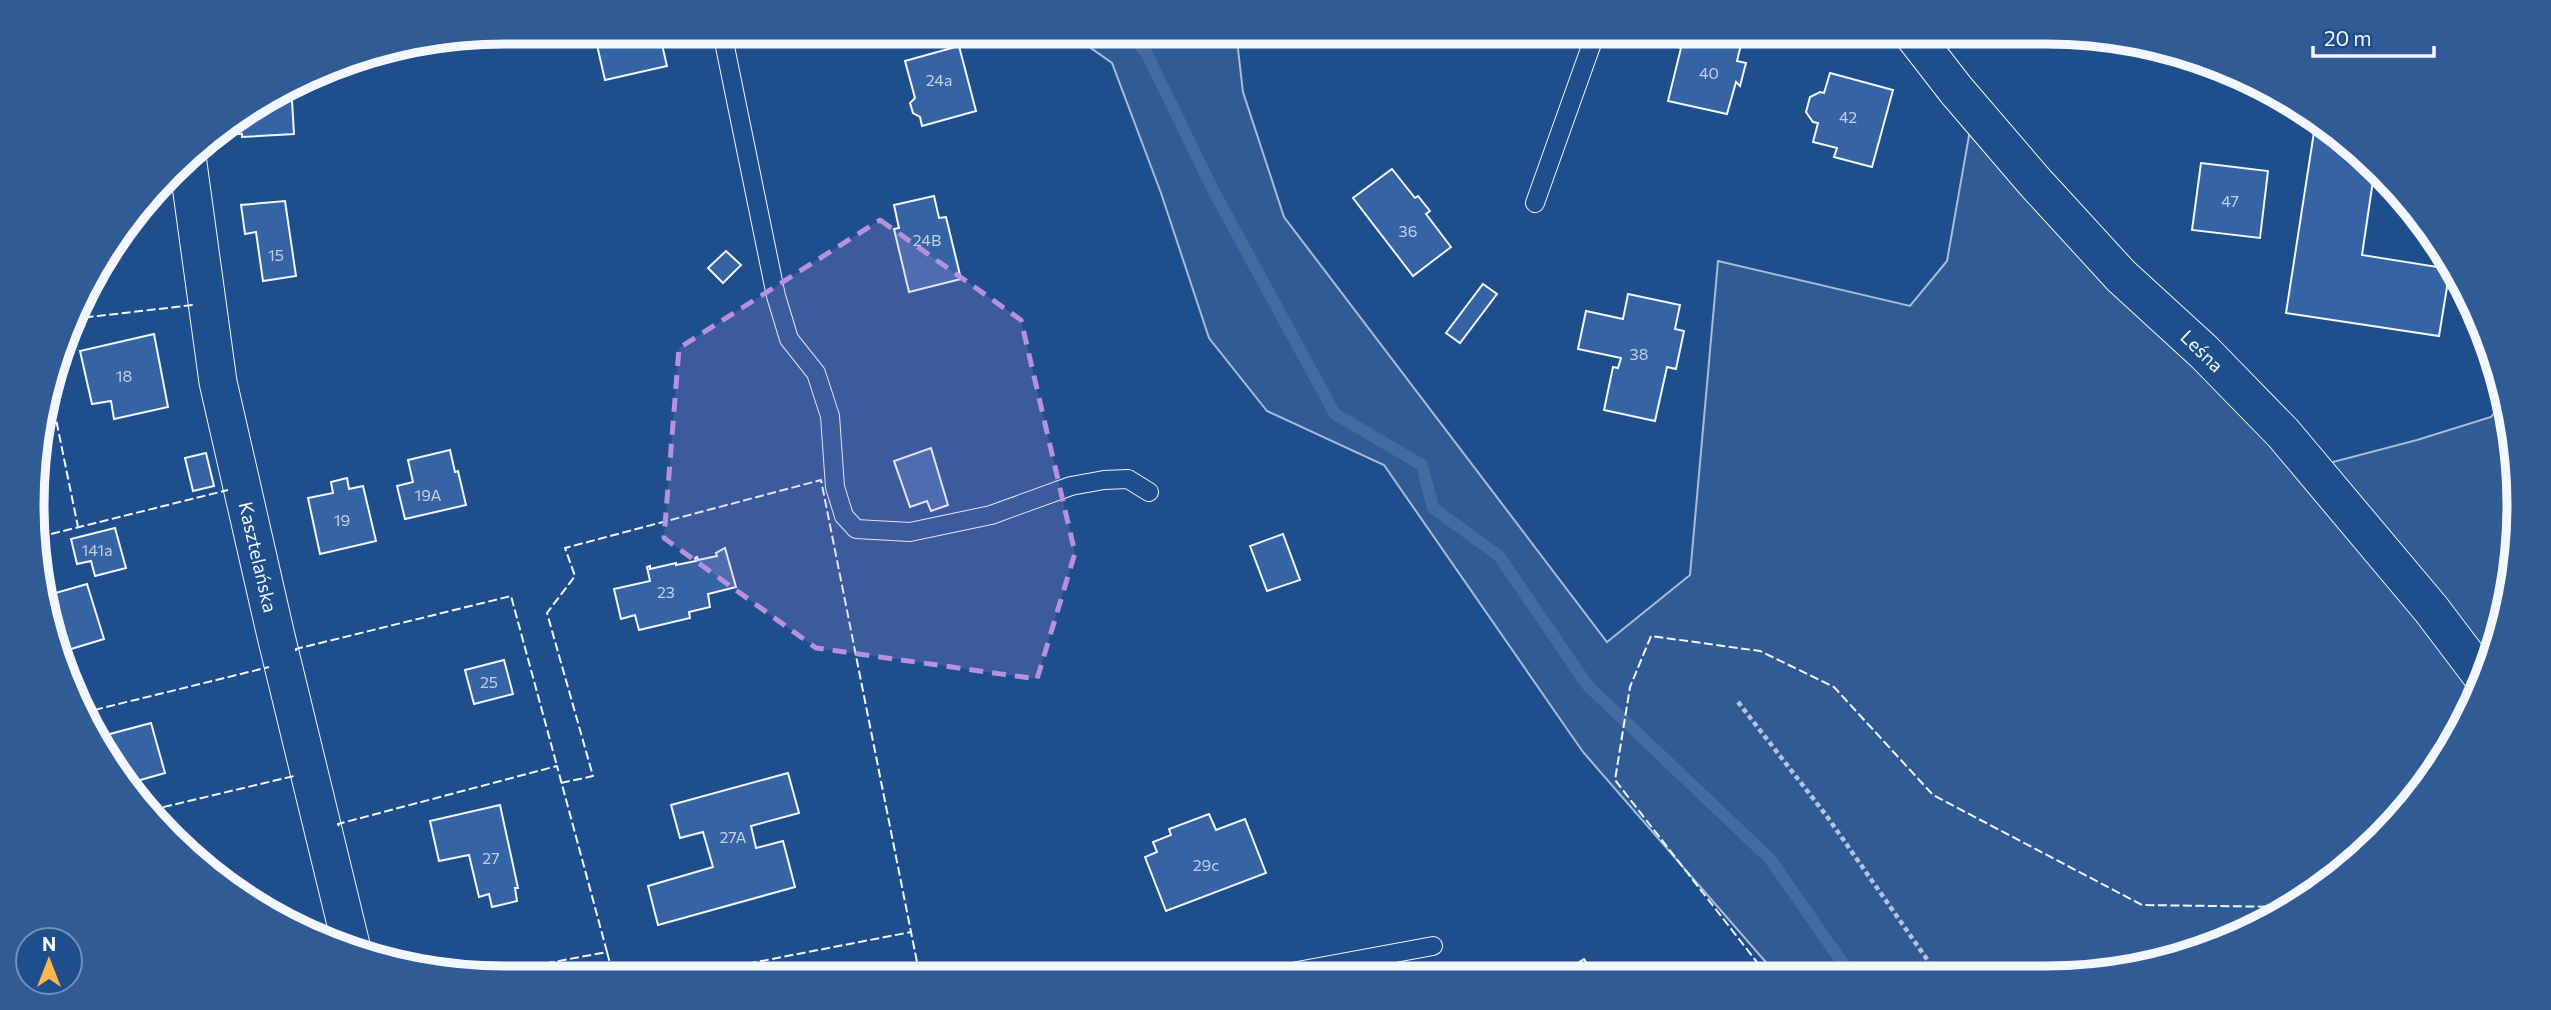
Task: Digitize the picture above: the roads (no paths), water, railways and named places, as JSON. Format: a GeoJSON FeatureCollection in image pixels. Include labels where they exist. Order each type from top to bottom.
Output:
{"type":"FeatureCollection","features":[{"type":"Feature","properties":{"kind":"street","name":"Leśna"},"geometry":{"type":"LineString","coordinates":[[1920,44],[2034,181],[2121,276],[2204,352],[2283,433],[2431,609],[2477,669]]}},
{"type":"Feature","properties":{"kind":"street","name":"Kasztelańska"},"geometry":{"type":"LineString","coordinates":[[189,170],[218,382],[350,939]]}},
{"type":"Feature","properties":{"kind":"lane"},"geometry":{"type":"LineString","coordinates":[[724,44],[776,296],[789,339],[816,373],[830,416],[835,487],[844,516],[856,529],[910,532],[991,515],[1071,486],[1104,480],[1128,479],[1149,492]]}},
{"type":"Feature","properties":{"kind":"lane"},"geometry":{"type":"LineString","coordinates":[[1535,203],[1592,44]]}},
{"type":"Feature","properties":{"kind":"lane"},"geometry":{"type":"LineString","coordinates":[[1321,966],[1433,946]]}},
{"type":"Feature","properties":{"kind":"waterway"},"geometry":{"type":"LineString","coordinates":[[1138,44],[1146,52],[1213,190],[1335,414],[1422,465],[1433,508],[1499,556],[1588,686],[1770,859],[1845,966]]}}]}
